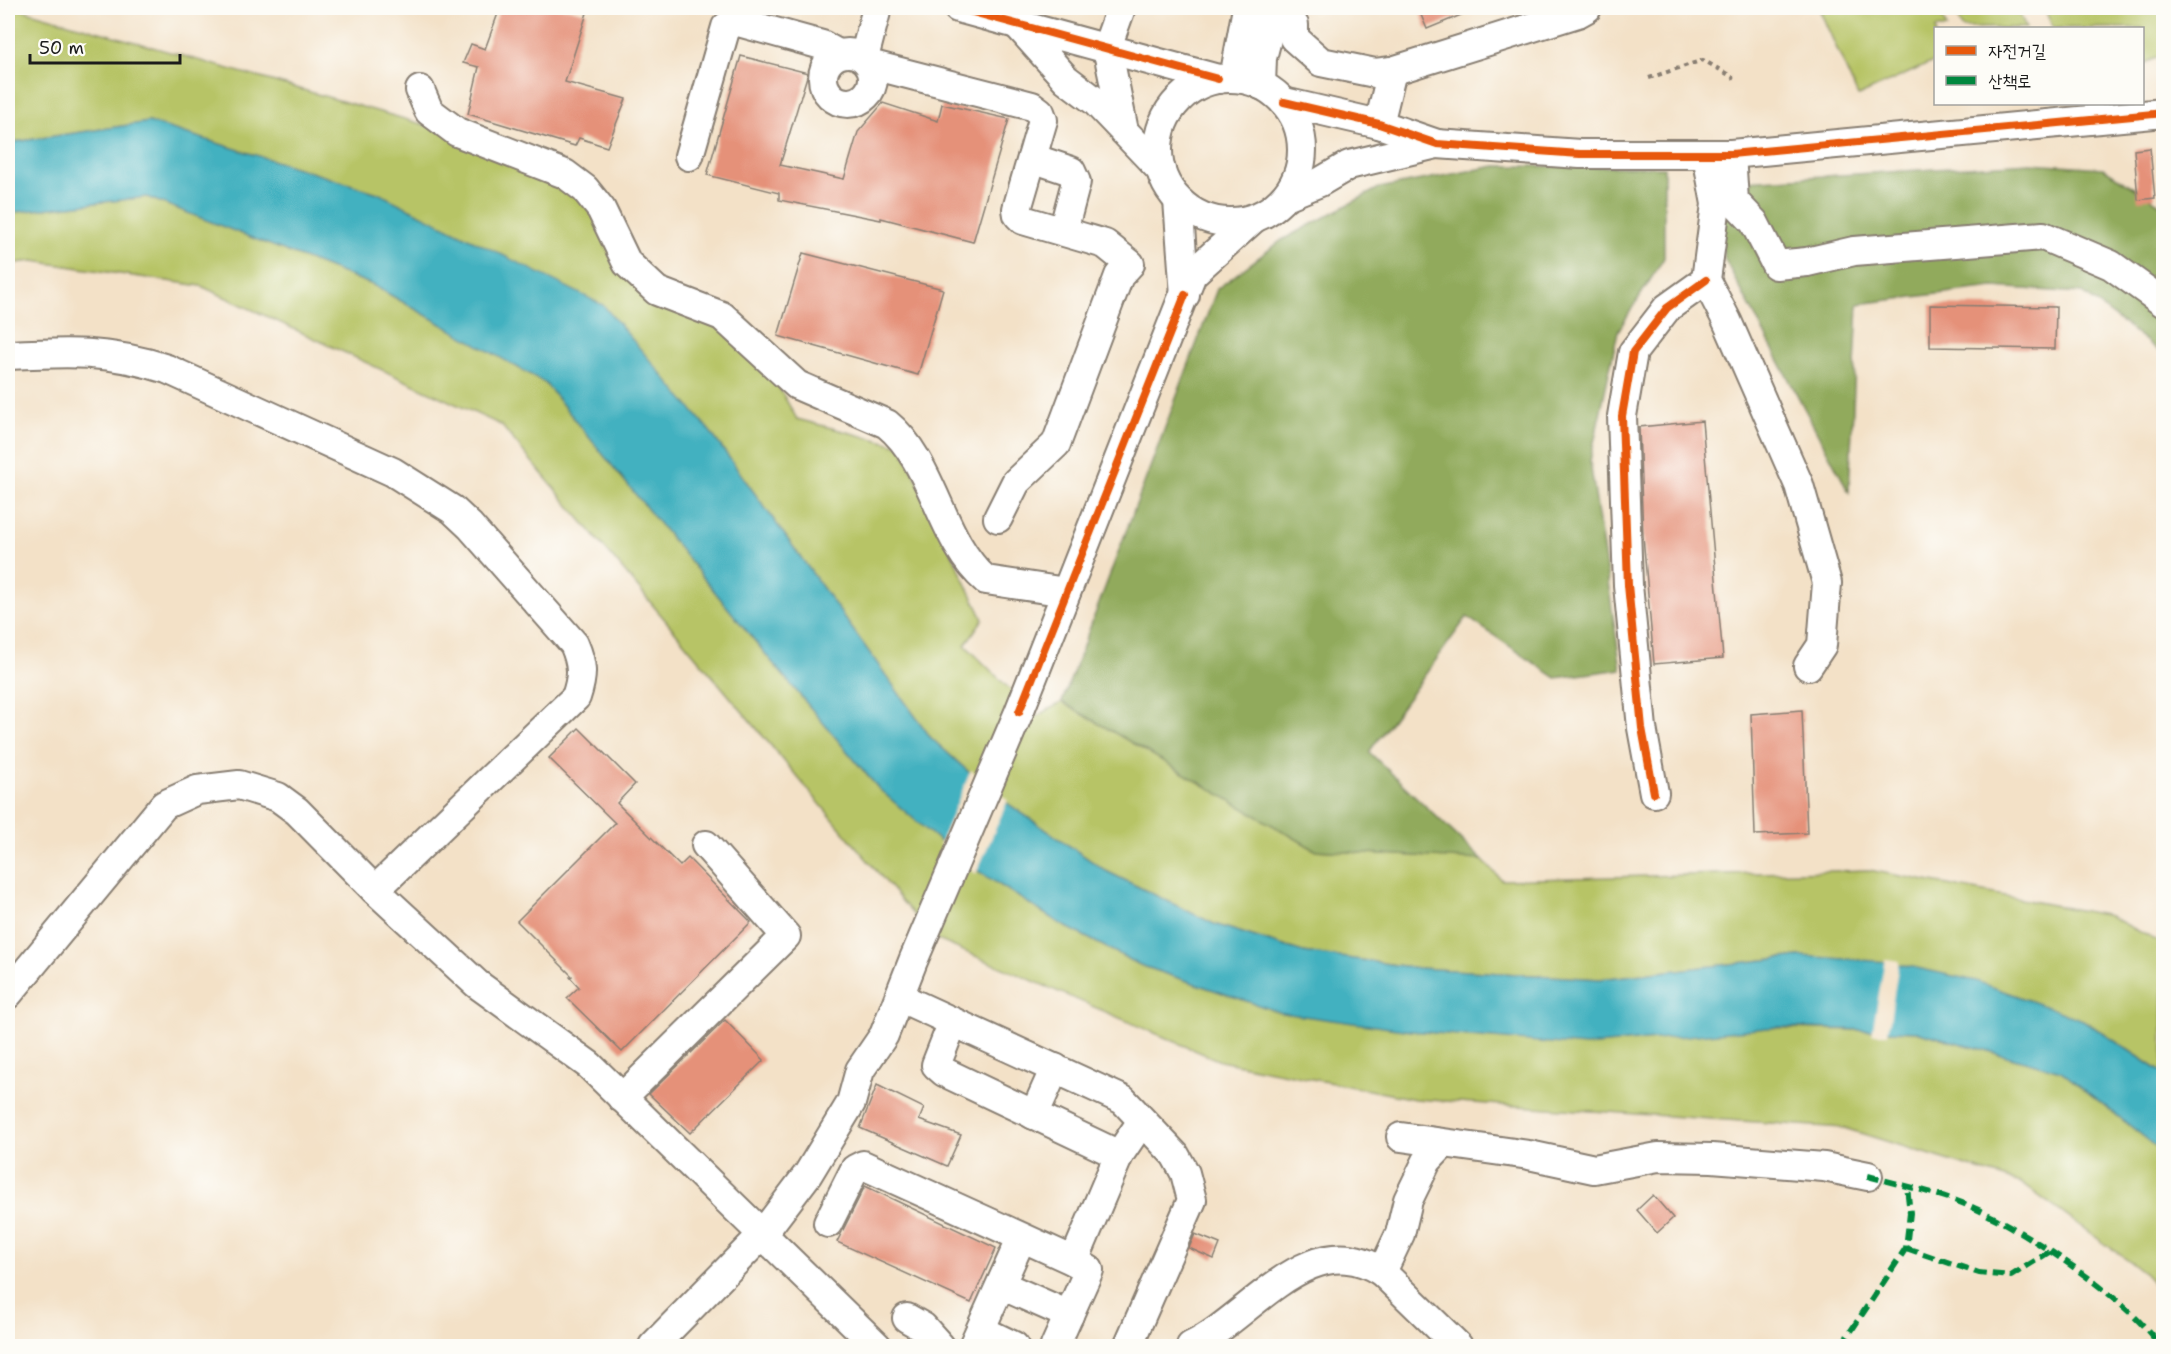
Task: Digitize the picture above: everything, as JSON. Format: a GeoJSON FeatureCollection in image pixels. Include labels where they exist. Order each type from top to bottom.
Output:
{"type":"FeatureCollection","features":[{"type":"Feature","properties":{"kind":"street"},"geometry":{"type":"LineString","coordinates":[[857,59],[877,8]]}},
{"type":"Feature","properties":{"kind":"street"},"geometry":{"type":"LineString","coordinates":[[958,8],[1226,79],[1261,85],[1284,102],[1296,119],[1302,138],[1299,169],[1286,196]]}},
{"type":"Feature","properties":{"kind":"street"},"geometry":{"type":"LineString","coordinates":[[1121,8],[1107,47],[1124,131]]}},
{"type":"Feature","properties":{"kind":"street"},"geometry":{"type":"LineString","coordinates":[[1226,79],[1247,8]]}},
{"type":"Feature","properties":{"kind":"street"},"geometry":{"type":"LineString","coordinates":[[1284,16],[1294,38],[1322,62],[1375,73],[1392,71],[1578,13],[1587,8]]}},
{"type":"Feature","properties":{"kind":"street"},"geometry":{"type":"LineString","coordinates":[[1261,85],[1262,58],[1284,16]]}},
{"type":"Feature","properties":{"kind":"street"},"geometry":{"type":"LineString","coordinates":[[689,156],[726,27],[735,21],[822,45],[857,59],[1032,106],[1040,112],[1043,120],[1017,209],[1018,215],[1023,220],[1106,244],[1130,264],[1119,276],[1056,444],[1016,482],[998,518]]}},
{"type":"Feature","properties":{"kind":"street"},"geometry":{"type":"LineString","coordinates":[[1016,23],[1066,79],[1095,101],[1161,170],[1178,200],[1194,213],[1213,220],[1233,222],[1253,219]]}},
{"type":"Feature","properties":{"kind":"street"},"geometry":{"type":"LineString","coordinates":[[1379,124],[1392,71]]}},
{"type":"Feature","properties":{"kind":"street"},"geometry":{"type":"LineString","coordinates":[[1161,170],[1159,140],[1169,112],[1190,90],[1226,79]]}},
{"type":"Feature","properties":{"kind":"street"},"geometry":{"type":"LineString","coordinates":[[420,90],[429,111],[457,132],[565,174],[585,189],[601,209],[627,263],[657,291],[722,316],[797,385],[887,424],[909,448],[961,549],[977,572],[986,580],[1066,592]]}},
{"type":"Feature","properties":{"kind":"street"},"geometry":{"type":"LineString","coordinates":[[1284,102],[1379,124],[1437,144],[1580,154],[1719,155],[2163,113]]}},
{"type":"Feature","properties":{"kind":"street"},"geometry":{"type":"LineString","coordinates":[[653,1347],[761,1236],[808,1174],[851,1104],[861,1070],[884,1035],[901,998],[913,961],[1019,712],[1192,274],[1253,219],[1271,210],[1286,196],[1320,182],[1349,165],[1437,144]]}},
{"type":"Feature","properties":{"kind":"street"},"geometry":{"type":"LineString","coordinates":[[1719,155],[1716,204],[1706,280],[1727,321],[1798,485],[1827,583],[1822,645],[1808,666]]}},
{"type":"Feature","properties":{"kind":"street"},"geometry":{"type":"LineString","coordinates":[[1719,155],[1734,201],[1754,222],[1776,265],[1806,262],[1854,251],[2043,236],[2111,266],[2163,303]]}},
{"type":"Feature","properties":{"kind":"street"},"geometry":{"type":"LineString","coordinates":[[1032,158],[1071,171],[1075,175],[1076,182],[1063,231]]}},
{"type":"Feature","properties":{"kind":"street"},"geometry":{"type":"LineString","coordinates":[[1178,200],[1185,295]]}},
{"type":"Feature","properties":{"kind":"street"},"geometry":{"type":"LineString","coordinates":[[1654,793],[1642,728],[1628,585],[1622,416],[1633,352],[1667,308],[1706,280]]}},
{"type":"Feature","properties":{"kind":"street"},"geometry":{"type":"LineString","coordinates":[[8,355],[109,353],[139,360],[167,369],[393,472],[453,510],[471,526],[574,644],[581,661],[583,675],[576,698],[375,890]]}},
{"type":"Feature","properties":{"kind":"street"},"geometry":{"type":"LineString","coordinates":[[8,994],[149,820],[164,805],[197,790],[239,785],[278,797],[297,811],[375,890],[477,984],[589,1065],[761,1236],[877,1347]]}},
{"type":"Feature","properties":{"kind":"street"},"geometry":{"type":"LineString","coordinates":[[622,1098],[786,936],[706,845]]}},
{"type":"Feature","properties":{"kind":"street"},"geometry":{"type":"LineString","coordinates":[[901,998],[1123,1100],[1175,1155],[1185,1173],[1192,1200],[1128,1347]]}},
{"type":"Feature","properties":{"kind":"street"},"geometry":{"type":"LineString","coordinates":[[953,1022],[936,1065],[944,1072],[1119,1155]]}},
{"type":"Feature","properties":{"kind":"street"},"geometry":{"type":"LineString","coordinates":[[1034,1115],[1055,1068]]}},
{"type":"Feature","properties":{"kind":"street"},"geometry":{"type":"LineString","coordinates":[[1074,1261],[1119,1155],[1142,1121]]}},
{"type":"Feature","properties":{"kind":"street"},"geometry":{"type":"LineString","coordinates":[[1401,1137],[1529,1155],[1594,1168],[1658,1157],[1712,1158],[1824,1167],[1868,1176]]}},
{"type":"Feature","properties":{"kind":"street"},"geometry":{"type":"LineString","coordinates":[[1382,1272],[1400,1234],[1407,1200],[1427,1161],[1443,1144]]}},
{"type":"Feature","properties":{"kind":"street"},"geometry":{"type":"LineString","coordinates":[[828,1223],[855,1169],[863,1165],[1021,1239],[1074,1261],[1089,1270],[1055,1347]]}},
{"type":"Feature","properties":{"kind":"street"},"geometry":{"type":"LineString","coordinates":[[1014,1347],[977,1338],[1021,1239]]}},
{"type":"Feature","properties":{"kind":"street"},"geometry":{"type":"LineString","coordinates":[[1191,1347],[1214,1335],[1275,1286],[1314,1263],[1330,1258],[1367,1262],[1382,1272],[1458,1347]]}},
{"type":"Feature","properties":{"kind":"street"},"geometry":{"type":"LineString","coordinates":[[1001,1284],[1069,1315]]}},
{"type":"Feature","properties":{"kind":"street"},"geometry":{"type":"LineString","coordinates":[[907,1318],[923,1327],[940,1347]]}},
{"type":"Feature","properties":{"kind":"path"},"geometry":{"type":"LineString","coordinates":[[1649,78],[1703,60],[1734,78]]}},
{"type":"Feature","properties":{"kind":"green space"},"geometry":{"type":"Polygon","coordinates":[[[8,8],[16,8],[429,126],[588,194],[661,303],[730,330],[766,365],[797,419],[901,446],[983,619],[965,645],[1037,716],[1062,702],[1315,850],[1482,860],[1502,880],[1869,870],[2110,916],[2163,944],[2163,1073],[2083,1020],[1800,956],[1600,979],[1418,968],[1303,952],[1214,924],[1106,871],[991,792],[931,738],[709,430],[378,193],[149,122],[8,143],[8,8]]]}},
{"type":"Feature","properties":{"kind":"green space"},"geometry":{"type":"Polygon","coordinates":[[[1828,8],[1938,8],[1947,27],[1934,27],[1934,61],[1858,96],[1820,11],[1828,8]]]}},
{"type":"Feature","properties":{"kind":"green space"},"geometry":{"type":"Polygon","coordinates":[[[1953,8],[2017,8],[2026,27],[1962,27],[1953,8]]]}},
{"type":"Feature","properties":{"kind":"green space"},"geometry":{"type":"Polygon","coordinates":[[[2044,8],[2163,8],[2163,55],[2144,64],[2144,27],[2053,27],[2044,8]]]}},
{"type":"Feature","properties":{"kind":"green space"},"geometry":{"type":"Polygon","coordinates":[[[2030,163],[2103,168],[2163,206],[2163,354],[2083,293],[1993,287],[1858,304],[1849,492],[1724,258],[1713,183],[2030,163]]]}},
{"type":"Feature","properties":{"kind":"green space"},"geometry":{"type":"Polygon","coordinates":[[[1495,166],[1664,167],[1664,258],[1618,331],[1590,461],[1621,669],[1556,678],[1467,617],[1369,752],[1482,860],[1315,850],[1062,702],[1217,289],[1282,240],[1379,188],[1495,166]]]}},
{"type":"Feature","properties":{"kind":"green space"},"geometry":{"type":"Polygon","coordinates":[[[147,197],[373,285],[545,383],[772,662],[879,789],[964,862],[1059,923],[1140,965],[1282,1013],[1919,1032],[2061,1071],[2163,1152],[2163,1293],[2141,1270],[2021,1183],[1844,1128],[1415,1099],[1220,1061],[933,938],[501,425],[201,286],[33,261],[8,264],[8,213],[147,197]]]}},
{"type":"Feature","properties":{"kind":"water"},"geometry":{"type":"Polygon","coordinates":[[[149,122],[378,193],[603,305],[709,430],[931,738],[991,792],[1106,871],[1214,924],[1303,952],[1418,968],[1600,979],[1800,956],[1890,962],[1976,981],[2083,1020],[2163,1073],[2163,1152],[2061,1071],[1919,1032],[1777,1027],[1586,1046],[1411,1031],[1282,1013],[1140,965],[1059,923],[964,862],[879,789],[772,662],[545,383],[373,285],[147,197],[8,213],[8,143],[149,122]]]}},
{"type":"Feature","properties":{"kind":"pier"},"geometry":{"type":"Polygon","coordinates":[[[971,770],[1008,800],[976,874],[939,845],[971,770]]]}},
{"type":"Feature","properties":{"kind":"pier"},"geometry":{"type":"Polygon","coordinates":[[[1885,959],[1899,961],[1888,1034],[1872,1034],[1885,959]]]}},
{"type":"Feature","properties":{"kind":"building"},"geometry":{"type":"Polygon","coordinates":[[[500,8],[567,8],[587,13],[565,82],[626,99],[607,147],[579,138],[575,146],[468,114],[479,67],[463,63],[471,44],[485,49],[500,8]]]}},
{"type":"Feature","properties":{"kind":"building"},"geometry":{"type":"Polygon","coordinates":[[[1418,8],[1478,8],[1427,29],[1418,8]]]}},
{"type":"Feature","properties":{"kind":"building"},"geometry":{"type":"Polygon","coordinates":[[[741,56],[808,73],[780,165],[844,179],[858,132],[883,103],[938,121],[942,104],[1009,119],[973,242],[881,218],[881,220],[779,200],[779,193],[707,175],[741,56]]]}},
{"type":"Feature","properties":{"kind":"building"},"geometry":{"type":"Polygon","coordinates":[[[2150,148],[2155,198],[2138,200],[2134,150],[2150,148]]]}},
{"type":"Feature","properties":{"kind":"building"},"geometry":{"type":"Polygon","coordinates":[[[803,253],[943,289],[918,375],[778,336],[803,253]]]}},
{"type":"Feature","properties":{"kind":"building"},"geometry":{"type":"Polygon","coordinates":[[[1930,305],[2056,307],[2055,349],[1930,347],[1930,305]]]}},
{"type":"Feature","properties":{"kind":"building"},"geometry":{"type":"Polygon","coordinates":[[[1702,421],[1723,658],[1654,664],[1643,536],[1639,427],[1702,421]]]}},
{"type":"Feature","properties":{"kind":"building"},"geometry":{"type":"Polygon","coordinates":[[[1802,710],[1807,833],[1755,835],[1751,714],[1802,710]]]}},
{"type":"Feature","properties":{"kind":"building"},"geometry":{"type":"Polygon","coordinates":[[[579,728],[635,784],[617,803],[680,866],[688,858],[751,922],[622,1052],[567,998],[579,987],[570,977],[572,976],[517,921],[615,823],[549,758],[579,728]]]}},
{"type":"Feature","properties":{"kind":"building"},"geometry":{"type":"Polygon","coordinates":[[[725,1020],[764,1060],[690,1133],[649,1094],[725,1020]]]}},
{"type":"Feature","properties":{"kind":"building"},"geometry":{"type":"Polygon","coordinates":[[[877,1085],[924,1108],[919,1120],[961,1135],[947,1166],[860,1128],[877,1085]]]}},
{"type":"Feature","properties":{"kind":"building"},"geometry":{"type":"Polygon","coordinates":[[[865,1186],[996,1248],[971,1303],[837,1242],[865,1186]]]}},
{"type":"Feature","properties":{"kind":"building"},"geometry":{"type":"Polygon","coordinates":[[[1653,1195],[1673,1218],[1657,1233],[1637,1210],[1653,1195]]]}},
{"type":"Feature","properties":{"kind":"building"},"geometry":{"type":"Polygon","coordinates":[[[1195,1234],[1220,1244],[1214,1259],[1189,1248],[1195,1234]]]}},
{"type":"Feature","properties":{"kind":"marked path"},"geometry":{"type":"LineString","coordinates":[[1868,1176],[1961,1203],[2021,1233],[2101,1288],[2145,1327],[2160,1346]]}},
{"type":"Feature","properties":{"kind":"marked path"},"geometry":{"type":"LineString","coordinates":[[1841,1346],[1906,1248],[1910,1213],[1907,1187]]}},
{"type":"Feature","properties":{"kind":"marked path"},"geometry":{"type":"LineString","coordinates":[[1906,1248],[1979,1273],[2011,1276],[2049,1252]]}},
{"type":"Feature","properties":{"kind":"cycle path"},"geometry":{"type":"LineString","coordinates":[[958,8],[1218,79]]}},
{"type":"Feature","properties":{"kind":"cycle path"},"geometry":{"type":"LineString","coordinates":[[1284,102],[1379,124],[1437,144],[1580,154],[1731,154],[2164,113]]}},
{"type":"Feature","properties":{"kind":"cycle path"},"geometry":{"type":"LineString","coordinates":[[1654,793],[1642,728],[1628,585],[1622,416],[1633,352],[1667,308],[1706,280]]}},
{"type":"Feature","properties":{"kind":"cycle path"},"geometry":{"type":"LineString","coordinates":[[1019,712],[1185,295]]}}]}
